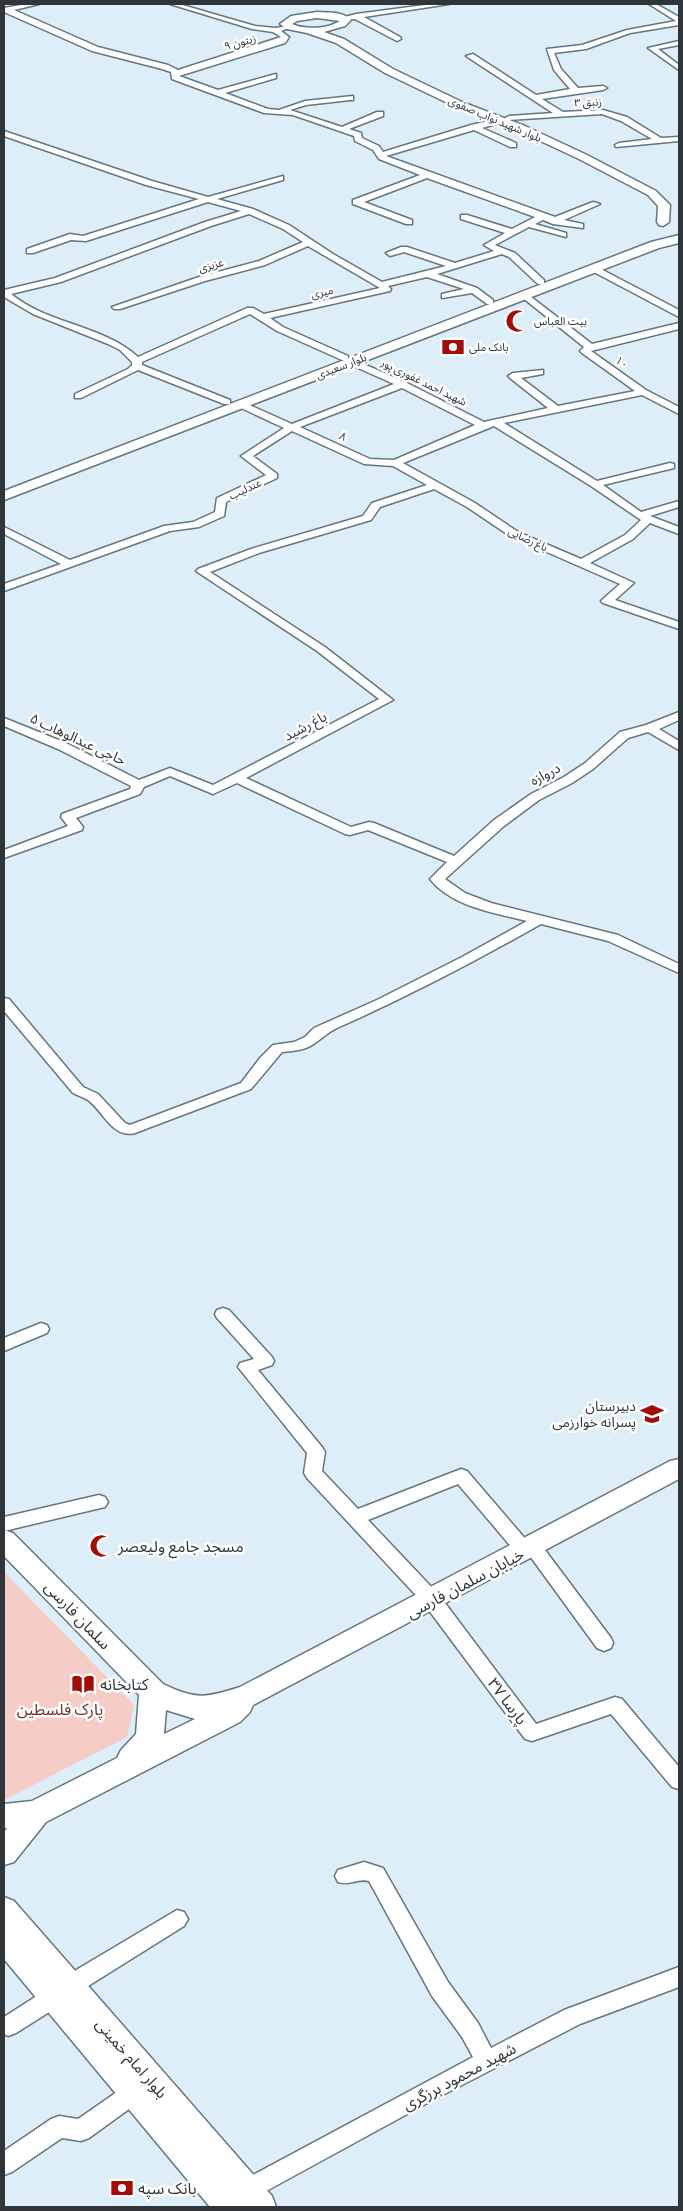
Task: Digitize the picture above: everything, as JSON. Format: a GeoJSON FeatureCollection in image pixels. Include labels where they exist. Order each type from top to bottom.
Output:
{"type":"FeatureCollection","features":[{"type":"Feature","properties":{"kind":"main road"},"geometry":{"type":"LineString","coordinates":[[301,6],[340,22]]}},
{"type":"Feature","properties":{"kind":"main road"},"geometry":{"type":"LineString","coordinates":[[324,15],[292,14],[285,24],[287,27],[307,30],[340,22]]}},
{"type":"Feature","properties":{"kind":"main road","name":"بلوار شهید نواب صفوی"},"geometry":{"type":"LineString","coordinates":[[340,22],[351,39],[414,76],[504,119]]}},
{"type":"Feature","properties":{"kind":"main road","name":"بلوار شهید نواب صفوی"},"geometry":{"type":"LineString","coordinates":[[307,30],[340,41],[404,78],[458,104],[526,127],[603,160],[671,199]]}},
{"type":"Feature","properties":{"kind":"main road","name":"بلوار شهید نواب صفوی"},"geometry":{"type":"LineString","coordinates":[[526,127],[652,193],[664,205],[663,225]]}},
{"type":"Feature","properties":{"kind":"main road","name":"بلوار سعیدی"},"geometry":{"type":"LineString","coordinates":[[348,360],[644,242],[655,235],[663,225],[675,216]]}},
{"type":"Feature","properties":{"kind":"main road"},"geometry":{"type":"LineString","coordinates":[[663,225],[679,237]]}},
{"type":"Feature","properties":{"kind":"main road","name":"بلوار سعیدی"},"geometry":{"type":"LineString","coordinates":[[4,487],[228,402],[526,296],[679,237]]}},
{"type":"Feature","properties":{"kind":"main road","name":"بلوار سعیدی"},"geometry":{"type":"LineString","coordinates":[[4,496],[242,406],[308,375]]}},
{"type":"Feature","properties":{"kind":"main road","name":"خیابان سلمان فارسی"},"geometry":{"type":"LineString","coordinates":[[249,1695],[529,1549],[679,1468]]}},
{"type":"Feature","properties":{"kind":"main road","name":"سلمان فارسی"},"geometry":{"type":"LineString","coordinates":[[4,1540],[153,1692],[180,1705],[195,1709],[210,1707],[249,1695]]}},
{"type":"Feature","properties":{"kind":"main road"},"geometry":{"type":"LineString","coordinates":[[116,1773],[150,1738],[153,1692]]}},
{"type":"Feature","properties":{"kind":"main road"},"geometry":{"type":"LineString","coordinates":[[4,1853],[36,1814],[230,1714],[249,1695]]}},
{"type":"Feature","properties":{"kind":"main road"},"geometry":{"type":"LineString","coordinates":[[4,1816],[36,1814]]}},
{"type":"Feature","properties":{"kind":"main road","name":"بلوار امام خمینی"},"geometry":{"type":"LineString","coordinates":[[4,1910],[135,2092],[246,2202]]}},
{"type":"Feature","properties":{"kind":"main road","name":"بلوار امام خمینی"},"geometry":{"type":"LineString","coordinates":[[4,1937],[62,1992],[246,2202]]}},
{"type":"Feature","properties":{"kind":"street"},"geometry":{"type":"LineString","coordinates":[[5,10],[36,4]]}},
{"type":"Feature","properties":{"kind":"street"},"geometry":{"type":"LineString","coordinates":[[173,4],[254,28],[275,30]]}},
{"type":"Feature","properties":{"kind":"street"},"geometry":{"type":"LineString","coordinates":[[340,22],[356,16],[424,5],[446,4]]}},
{"type":"Feature","properties":{"kind":"street"},"geometry":{"type":"LineString","coordinates":[[652,4],[679,21]]}},
{"type":"Feature","properties":{"kind":"street"},"geometry":{"type":"LineString","coordinates":[[5,10],[95,49],[165,67],[176,73],[176,77],[267,111],[294,113],[343,129],[358,135],[358,139],[376,148],[381,155],[427,175],[553,221],[580,226]]}},
{"type":"Feature","properties":{"kind":"street"},"geometry":{"type":"LineString","coordinates":[[356,16],[397,39]]}},
{"type":"Feature","properties":{"kind":"street"},"geometry":{"type":"LineString","coordinates":[[576,91],[558,70],[550,52],[583,47],[629,31],[679,21]]}},
{"type":"Feature","properties":{"kind":"street","name":"زیتون ۹"},"geometry":{"type":"LineString","coordinates":[[275,30],[287,27]]}},
{"type":"Feature","properties":{"kind":"street","name":"زیتون ۹"},"geometry":{"type":"LineString","coordinates":[[176,73],[282,41],[285,37],[275,30]]}},
{"type":"Feature","properties":{"kind":"street"},"geometry":{"type":"LineString","coordinates":[[679,43],[652,48],[679,68]]}},
{"type":"Feature","properties":{"kind":"street"},"geometry":{"type":"LineString","coordinates":[[470,56],[560,114]]}},
{"type":"Feature","properties":{"kind":"street"},"geometry":{"type":"LineString","coordinates":[[216,93],[273,76]]}},
{"type":"Feature","properties":{"kind":"street"},"geometry":{"type":"LineString","coordinates":[[534,98],[604,88]]}},
{"type":"Feature","properties":{"kind":"street"},"geometry":{"type":"LineString","coordinates":[[281,113],[285,109],[305,103],[350,98]]}},
{"type":"Feature","properties":{"kind":"street","name":"زنبق ۳"},"geometry":{"type":"LineString","coordinates":[[381,155],[504,119],[560,114],[604,112],[612,114],[660,141]]}},
{"type":"Feature","properties":{"kind":"street"},"geometry":{"type":"LineString","coordinates":[[343,129],[380,114]]}},
{"type":"Feature","properties":{"kind":"street"},"geometry":{"type":"LineString","coordinates":[[474,127],[513,145]]}},
{"type":"Feature","properties":{"kind":"street"},"geometry":{"type":"LineString","coordinates":[[4,133],[148,183],[250,211],[286,227],[330,256],[381,285]]}},
{"type":"Feature","properties":{"kind":"street"},"geometry":{"type":"LineString","coordinates":[[619,145],[679,139]]}},
{"type":"Feature","properties":{"kind":"street"},"geometry":{"type":"LineString","coordinates":[[409,222],[356,202],[427,175]]}},
{"type":"Feature","properties":{"kind":"street"},"geometry":{"type":"LineString","coordinates":[[30,251],[70,237],[83,239],[144,218],[280,178]]}},
{"type":"Feature","properties":{"kind":"street"},"geometry":{"type":"LineString","coordinates":[[553,221],[596,204]]}},
{"type":"Feature","properties":{"kind":"street"},"geometry":{"type":"LineString","coordinates":[[228,402],[137,363],[123,348],[26,307],[8,298],[4,293],[73,274],[208,224],[250,211]]}},
{"type":"Feature","properties":{"kind":"street"},"geometry":{"type":"LineString","coordinates":[[464,217],[511,232]]}},
{"type":"Feature","properties":{"kind":"street"},"geometry":{"type":"LineString","coordinates":[[541,282],[512,255],[488,245],[542,217]]}},
{"type":"Feature","properties":{"kind":"street"},"geometry":{"type":"LineString","coordinates":[[527,224],[563,235]]}},
{"type":"Feature","properties":{"kind":"street","name":"عزیزی"},"geometry":{"type":"LineString","coordinates":[[117,306],[262,262],[309,242]]}},
{"type":"Feature","properties":{"kind":"street"},"geometry":{"type":"LineString","coordinates":[[390,253],[404,249],[456,266]]}},
{"type":"Feature","properties":{"kind":"street","name":"میری"},"geometry":{"type":"LineString","coordinates":[[381,285],[428,274],[502,251]]}},
{"type":"Feature","properties":{"kind":"street"},"geometry":{"type":"LineString","coordinates":[[595,269],[679,314]]}},
{"type":"Feature","properties":{"kind":"street"},"geometry":{"type":"LineString","coordinates":[[428,274],[474,290],[490,302]]}},
{"type":"Feature","properties":{"kind":"street","name":"میری"},"geometry":{"type":"LineString","coordinates":[[78,396],[93,391],[137,363],[250,310],[263,317],[387,289],[381,285]]}},
{"type":"Feature","properties":{"kind":"street"},"geometry":{"type":"LineString","coordinates":[[445,296],[474,290]]}},
{"type":"Feature","properties":{"kind":"street","name":"۱۰"},"geometry":{"type":"LineString","coordinates":[[526,296],[590,347],[585,351],[643,392]]}},
{"type":"Feature","properties":{"kind":"street","name":"شهید احمد غفوری پور"},"geometry":{"type":"LineString","coordinates":[[263,317],[280,328],[402,384],[484,425]]}},
{"type":"Feature","properties":{"kind":"street"},"geometry":{"type":"LineString","coordinates":[[590,347],[679,326]]}},
{"type":"Feature","properties":{"kind":"street"},"geometry":{"type":"LineString","coordinates":[[540,372],[513,376],[556,409]]}},
{"type":"Feature","properties":{"kind":"street"},"geometry":{"type":"LineString","coordinates":[[292,428],[402,384]]}},
{"type":"Feature","properties":{"kind":"street"},"geometry":{"type":"LineString","coordinates":[[395,463],[484,425],[643,392],[679,411]]}},
{"type":"Feature","properties":{"kind":"street","name":"۸"},"geometry":{"type":"LineString","coordinates":[[242,406],[368,462],[395,463],[433,486]]}},
{"type":"Feature","properties":{"kind":"street"},"geometry":{"type":"LineString","coordinates":[[497,423],[596,484],[644,518],[679,531]]}},
{"type":"Feature","properties":{"kind":"street","name":"عندلیب"},"geometry":{"type":"LineString","coordinates":[[70,564],[168,528],[195,525],[220,514],[222,500],[274,476],[246,456],[292,428]]}},
{"type":"Feature","properties":{"kind":"street"},"geometry":{"type":"LineString","coordinates":[[596,484],[670,466]]}},
{"type":"Feature","properties":{"kind":"street","name":"باغ رضایی"},"geometry":{"type":"LineString","coordinates":[[433,486],[471,505],[514,534],[628,583],[607,601],[679,626]]}},
{"type":"Feature","properties":{"kind":"street","name":"باغ رشید"},"geometry":{"type":"LineString","coordinates":[[4,854],[77,827],[67,817],[136,791],[138,785],[170,772],[213,790],[387,700],[321,649],[202,572],[255,551],[367,518],[376,504],[433,486]]}},
{"type":"Feature","properties":{"kind":"street"},"geometry":{"type":"LineString","coordinates":[[582,563],[629,537],[644,518],[679,504]]}},
{"type":"Feature","properties":{"kind":"street"},"geometry":{"type":"LineString","coordinates":[[4,530],[70,564]]}},
{"type":"Feature","properties":{"kind":"street"},"geometry":{"type":"LineString","coordinates":[[4,588],[70,564]]}},
{"type":"Feature","properties":{"kind":"street","name":"دروازه"},"geometry":{"type":"LineString","coordinates":[[540,919],[486,906],[460,896],[437,879],[499,823],[535,797],[568,780],[589,766],[624,735],[650,728],[679,716]]}},
{"type":"Feature","properties":{"kind":"street","name":"حاجی عبدالوهاب ۵"},"geometry":{"type":"LineString","coordinates":[[4,722],[62,746],[138,785]]}},
{"type":"Feature","properties":{"kind":"street"},"geometry":{"type":"LineString","coordinates":[[650,728],[679,746]]}},
{"type":"Feature","properties":{"kind":"street"},"geometry":{"type":"LineString","coordinates":[[237,778],[350,831],[369,826],[455,861]]}},
{"type":"Feature","properties":{"kind":"street"},"geometry":{"type":"LineString","coordinates":[[4,1002],[78,1090],[93,1097],[120,1126],[130,1130],[246,1086],[265,1061],[278,1048],[297,1046],[310,1040],[320,1031],[382,1004],[467,960],[540,919],[613,938],[675,962]]}},
{"type":"Feature","properties":{"kind":"street"},"geometry":{"type":"LineString","coordinates":[[223,1314],[266,1361],[246,1367],[316,1452],[312,1473],[432,1600]]}},
{"type":"Feature","properties":{"kind":"street"},"geometry":{"type":"LineString","coordinates":[[4,1345],[41,1329]]}},
{"type":"Feature","properties":{"kind":"street"},"geometry":{"type":"LineString","coordinates":[[355,1518],[461,1476],[529,1549],[604,1643]]}},
{"type":"Feature","properties":{"kind":"street"},"geometry":{"type":"LineString","coordinates":[[4,1524],[99,1502]]}},
{"type":"Feature","properties":{"kind":"street","name":"پارسا ۳۷"},"geometry":{"type":"LineString","coordinates":[[432,1600],[532,1733],[615,1705],[679,1781]]}},
{"type":"Feature","properties":{"kind":"street"},"geometry":{"type":"LineString","coordinates":[[345,1876],[364,1870],[376,1874],[440,1989],[470,2030],[486,2061]]}},
{"type":"Feature","properties":{"kind":"street"},"geometry":{"type":"LineString","coordinates":[[8,2026],[177,1919]]}},
{"type":"Feature","properties":{"kind":"street","name":"شهید محمود برزگری"},"geometry":{"type":"LineString","coordinates":[[246,2202],[486,2061],[572,2017],[679,1977]]}},
{"type":"Feature","properties":{"kind":"street"},"geometry":{"type":"LineString","coordinates":[[4,2164],[59,2127],[82,2130],[135,2092]]}},
{"type":"Feature","properties":{"kind":"green space","name":"پارک فلسطین"},"geometry":{"type":"Polygon","coordinates":[[[4,1572],[134,1705],[127,1737],[4,1800],[4,1572]]]}},
{"type":"Feature","properties":{"kind":"place","name":"بیت العباس"},"geometry":{"type":"Point","coordinates":[517,321]}},
{"type":"Feature","properties":{"kind":"place","name":"بانک ملی"},"geometry":{"type":"Point","coordinates":[453,347]}},
{"type":"Feature","properties":{"kind":"place","name":"دبیرستان پسرانه خوارزمی"},"geometry":{"type":"Point","coordinates":[652,1414]}},
{"type":"Feature","properties":{"kind":"place","name":"مسجد جامع ولیعصر"},"geometry":{"type":"Point","coordinates":[101,1546]}},
{"type":"Feature","properties":{"kind":"place","name":"کتابخانه"},"geometry":{"type":"Point","coordinates":[83,1684]}},
{"type":"Feature","properties":{"kind":"place","name":"بانک سپه"},"geometry":{"type":"Point","coordinates":[122,2188]}}]}
